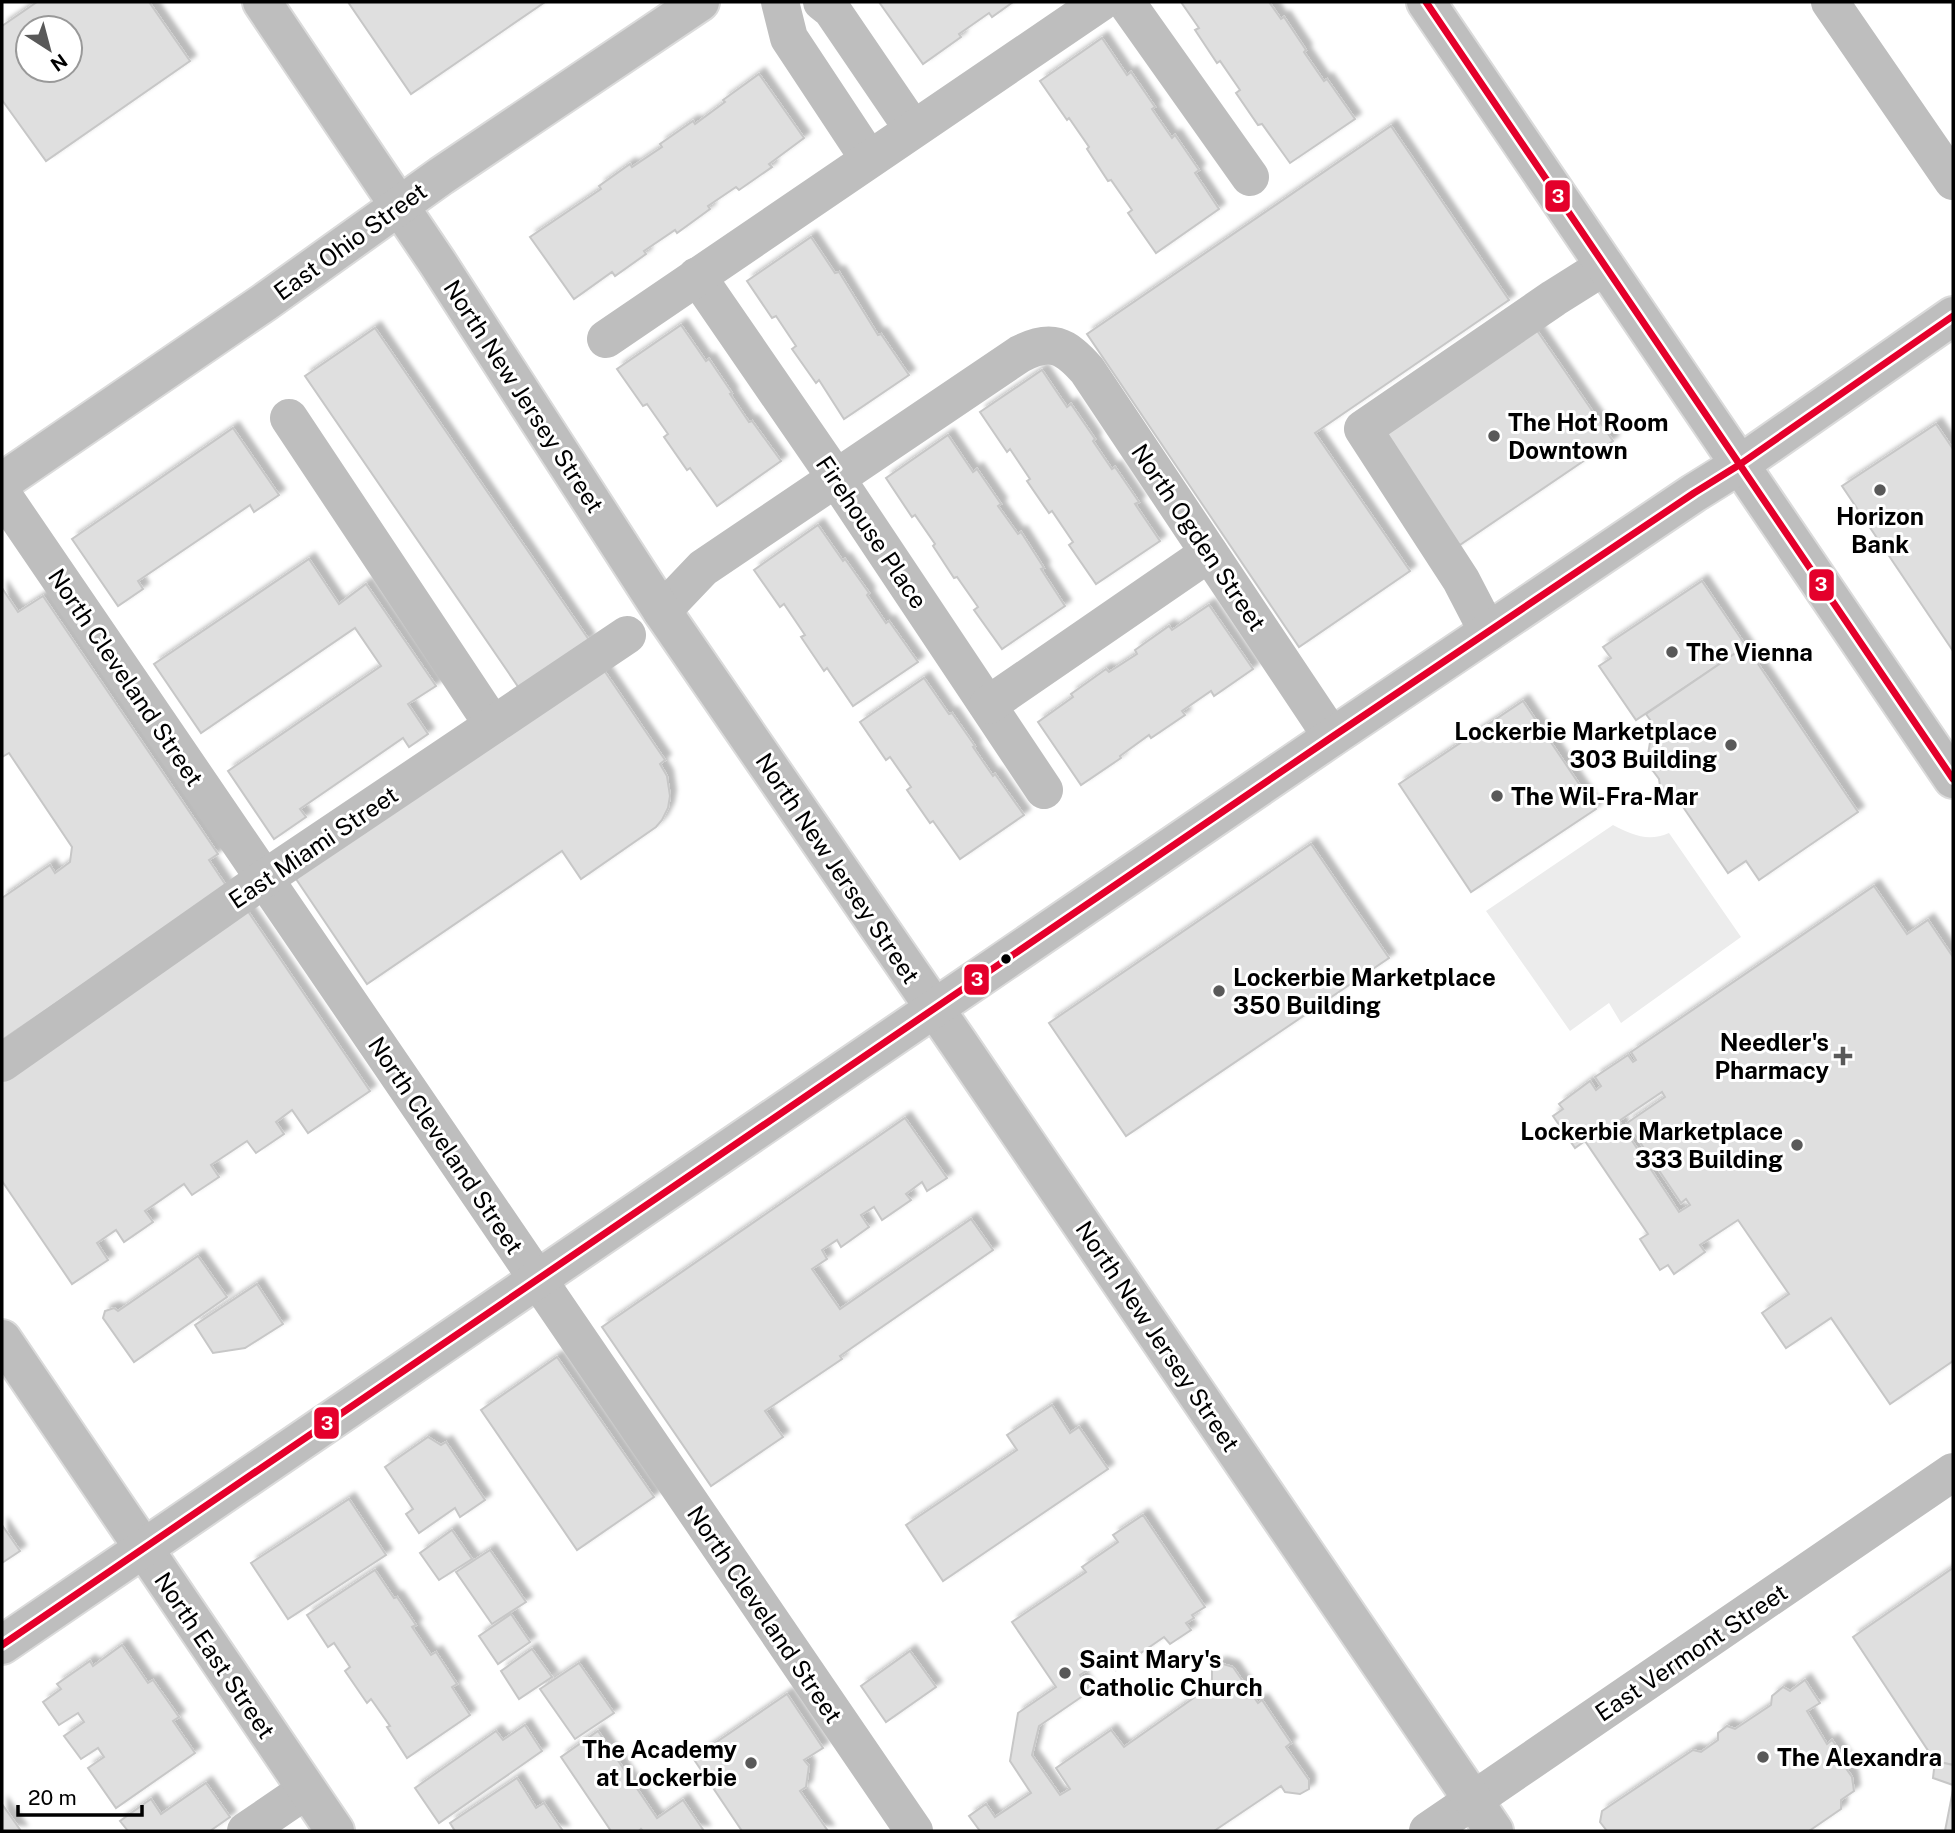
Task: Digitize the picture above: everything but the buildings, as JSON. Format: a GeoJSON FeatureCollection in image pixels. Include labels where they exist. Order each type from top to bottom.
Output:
{"type":"FeatureCollection","features":[{"type":"Feature","properties":{"kind":"main road","name":"North New Jersey Street"},"geometry":{"type":"LineString","coordinates":[[262,2],[445,273],[662,611],[1484,1816]]}},
{"type":"Feature","properties":{"kind":"main road","name":"East Ohio Street"},"geometry":{"type":"LineString","coordinates":[[2,482],[265,302],[399,205],[700,2]]}},
{"type":"Feature","properties":{"kind":"main road"},"geometry":{"type":"LineString","coordinates":[[780,2],[789,38],[869,159]]}},
{"type":"Feature","properties":{"kind":"main road"},"geometry":{"type":"LineString","coordinates":[[822,2],[832,10],[913,129]]}},
{"type":"Feature","properties":{"kind":"main road"},"geometry":{"type":"LineString","coordinates":[[606,339],[1101,2]]}},
{"type":"Feature","properties":{"kind":"main road"},"geometry":{"type":"LineString","coordinates":[[1126,2],[1250,177]]}},
{"type":"Feature","properties":{"kind":"main road"},"geometry":{"type":"LineString","coordinates":[[1426,2],[1953,779]]}},
{"type":"Feature","properties":{"kind":"main road"},"geometry":{"type":"LineString","coordinates":[[1830,2],[1953,181]]}},
{"type":"Feature","properties":{"kind":"main road"},"geometry":{"type":"LineString","coordinates":[[1488,632],[1461,580],[1363,429],[1605,266]]}},
{"type":"Feature","properties":{"kind":"main road","name":"Firehouse Place"},"geometry":{"type":"LineString","coordinates":[[697,276],[836,478],[1044,790]]}},
{"type":"Feature","properties":{"kind":"main road"},"geometry":{"type":"LineString","coordinates":[[2,1645],[1332,737],[1739,465],[1953,316]]}},
{"type":"Feature","properties":{"kind":"main road","name":"North Ogden Street"},"geometry":{"type":"LineString","coordinates":[[836,478],[1020,354],[1044,344],[1056,346],[1076,358],[1087,370],[1332,737]]}},
{"type":"Feature","properties":{"kind":"main road"},"geometry":{"type":"LineString","coordinates":[[289,418],[493,725]]}},
{"type":"Feature","properties":{"kind":"main road"},"geometry":{"type":"LineString","coordinates":[[662,611],[703,568],[836,478]]}},
{"type":"Feature","properties":{"kind":"main road","name":"North Cleveland Street"},"geometry":{"type":"LineString","coordinates":[[2,494],[914,1831]]}},
{"type":"Feature","properties":{"kind":"main road"},"geometry":{"type":"LineString","coordinates":[[988,705],[1209,553]]}},
{"type":"Feature","properties":{"kind":"main road","name":"East Miami Street"},"geometry":{"type":"LineString","coordinates":[[2,1063],[264,879],[626,635]]}},
{"type":"Feature","properties":{"kind":"main road","name":"North East Street"},"geometry":{"type":"LineString","coordinates":[[2,1339],[335,1831]]}},
{"type":"Feature","properties":{"kind":"main road","name":"East Vermont Street"},"geometry":{"type":"LineString","coordinates":[[1427,1831],[1484,1816],[1953,1472]]}},
{"type":"Feature","properties":{"kind":"main road"},"geometry":{"type":"LineString","coordinates":[[246,1831],[306,1790]]}},
{"type":"Feature","properties":{"kind":"shaded area"},"geometry":{"type":"Polygon","coordinates":[[[1613,825],[1647,837],[1669,833],[1741,937],[1621,1023],[1609,1003],[1570,1031],[1486,911],[1613,825]]]}},
{"type":"Feature","properties":{"kind":"transit line","name":"3"},"geometry":{"type":"LineString","coordinates":[[1426,2],[1953,779]]}},
{"type":"Feature","properties":{"kind":"transit line","name":"3"},"geometry":{"type":"LineString","coordinates":[[2,1645],[1332,737],[1739,465],[1953,316]]}},
{"type":"Feature","properties":{"kind":"place","name":"The Hot Room Downtown"},"geometry":{"type":"Point","coordinates":[1494,436]}},
{"type":"Feature","properties":{"kind":"place","name":"Horizon Bank"},"geometry":{"type":"Point","coordinates":[1880,490]}},
{"type":"Feature","properties":{"kind":"place","name":"The Vienna"},"geometry":{"type":"Point","coordinates":[1672,652]}},
{"type":"Feature","properties":{"kind":"place","name":"Lockerbie Marketplace 303 Building"},"geometry":{"type":"Point","coordinates":[1731,745]}},
{"type":"Feature","properties":{"kind":"place","name":"The Wil-Fra-Mar"},"geometry":{"type":"Point","coordinates":[1497,796]}},
{"type":"Feature","properties":{"kind":"place","name":"Lockerbie Marketplace 350 Building"},"geometry":{"type":"Point","coordinates":[1219,991]}},
{"type":"Feature","properties":{"kind":"place","name":"Needler's Pharmacy"},"geometry":{"type":"Point","coordinates":[1843,1056]}},
{"type":"Feature","properties":{"kind":"place","name":"Lockerbie Marketplace 333 Building"},"geometry":{"type":"Point","coordinates":[1797,1145]}},
{"type":"Feature","properties":{"kind":"place","name":"Saint Mary's Catholic Church"},"geometry":{"type":"Point","coordinates":[1065,1673]}},
{"type":"Feature","properties":{"kind":"place","name":"The Alexandra"},"geometry":{"type":"Point","coordinates":[1763,1757]}},
{"type":"Feature","properties":{"kind":"place","name":"The Academy at Lockerbie"},"geometry":{"type":"Point","coordinates":[751,1763]}}]}
